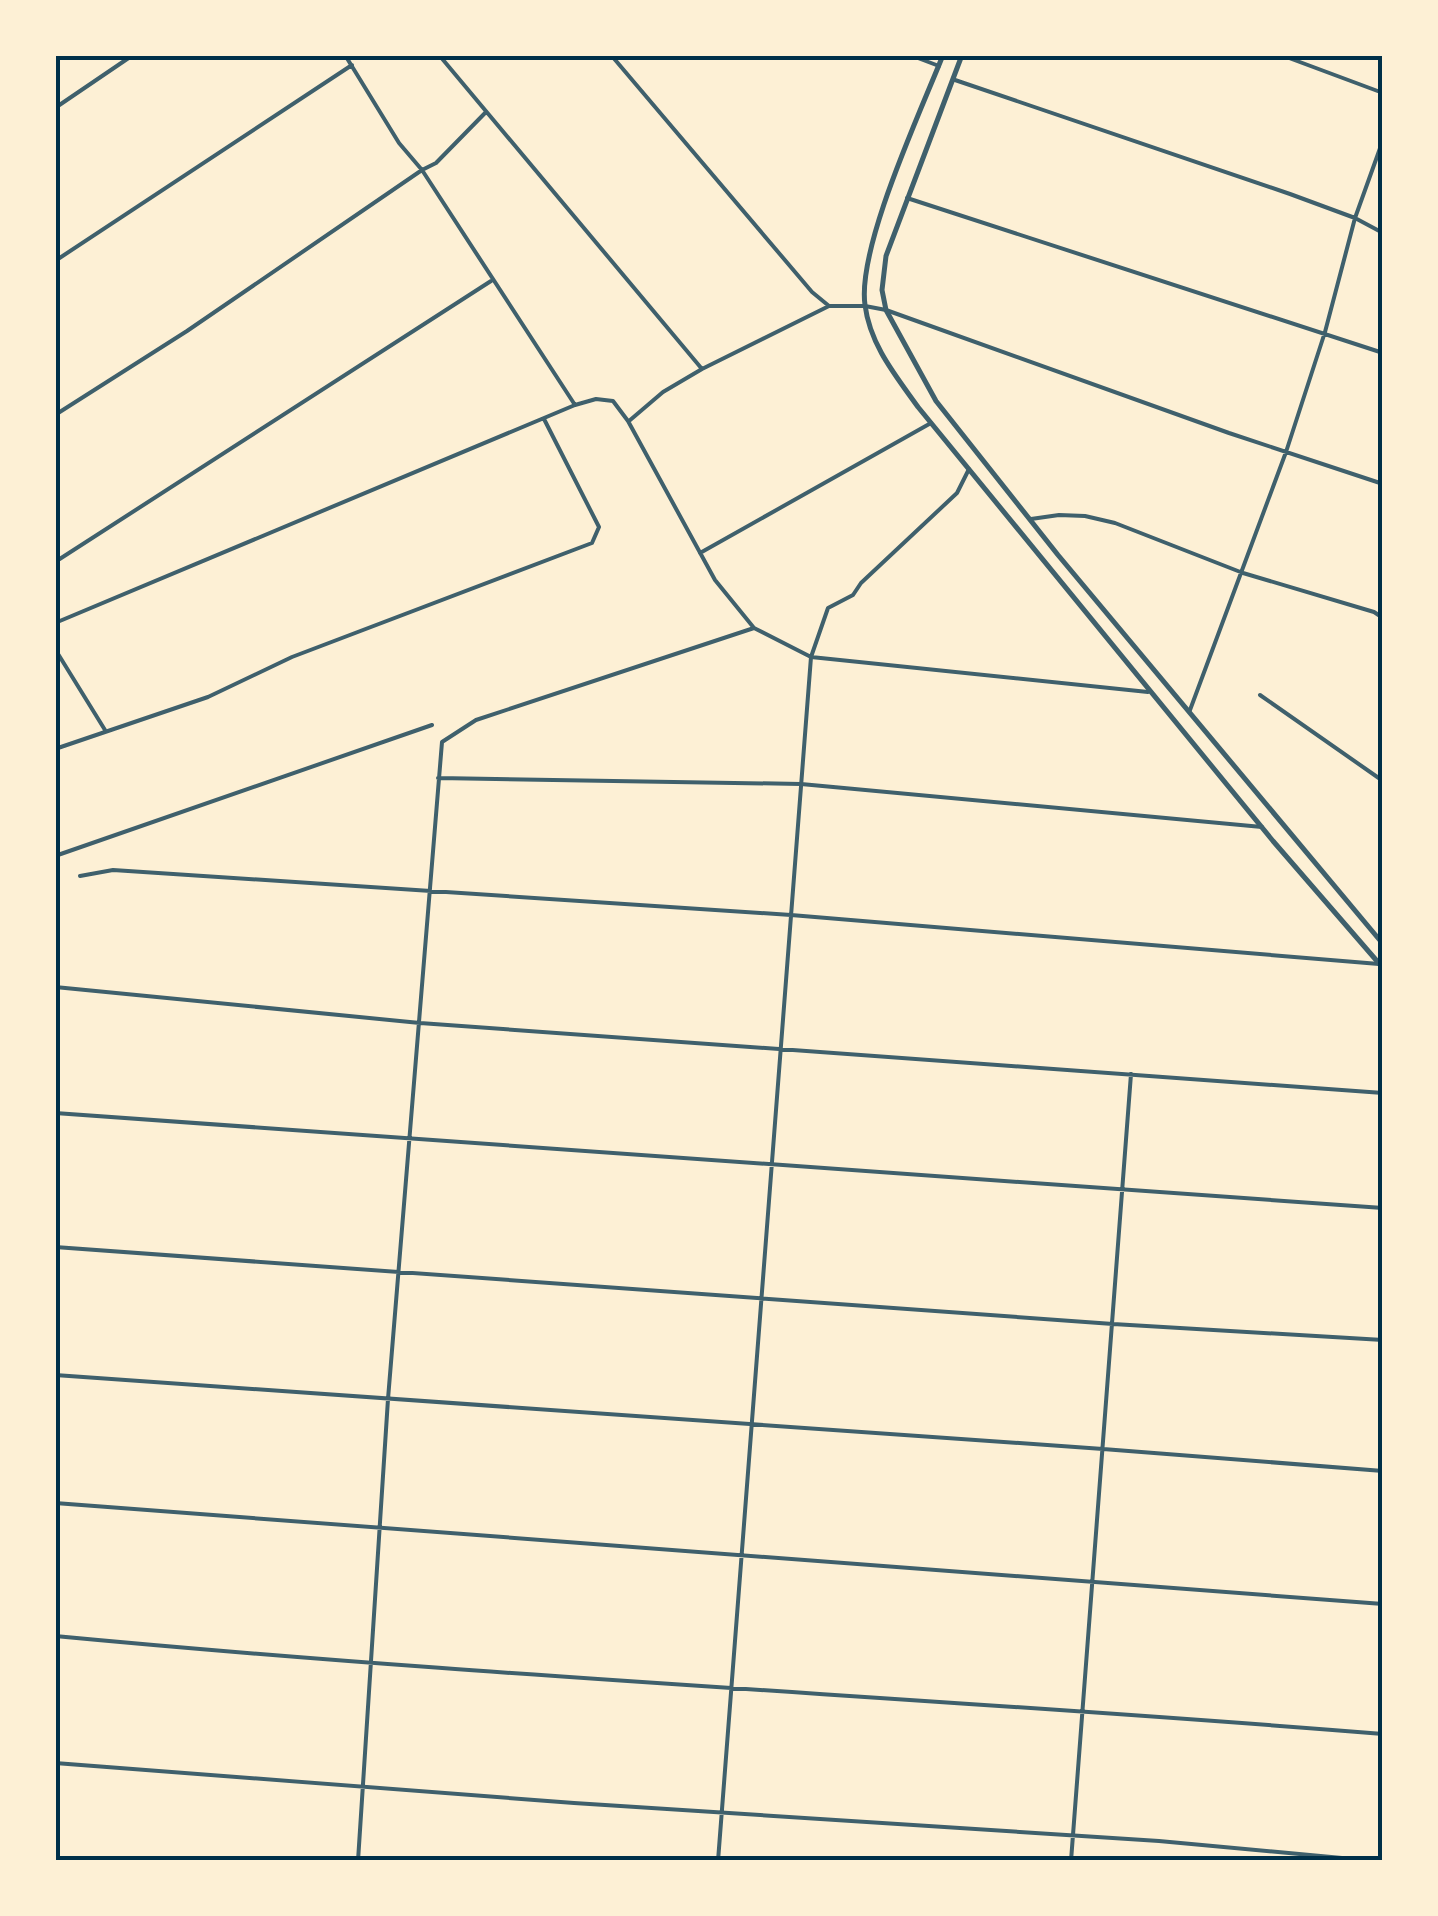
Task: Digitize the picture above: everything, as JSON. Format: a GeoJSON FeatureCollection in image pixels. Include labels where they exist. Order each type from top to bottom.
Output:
{"type":"FeatureCollection","features":[{"type":"Feature","properties":{"kind":"street"},"geometry":{"type":"LineString","coordinates":[[55,108],[133,55]]}},
{"type":"Feature","properties":{"kind":"street"},"geometry":{"type":"LineString","coordinates":[[345,55],[399,143],[422,170],[574,404]]}},
{"type":"Feature","properties":{"kind":"street"},"geometry":{"type":"LineString","coordinates":[[439,55],[702,369]]}},
{"type":"Feature","properties":{"kind":"street"},"geometry":{"type":"LineString","coordinates":[[612,55],[812,292],[829,306]]}},
{"type":"Feature","properties":{"kind":"street"},"geometry":{"type":"LineString","coordinates":[[910,55],[938,66]]}},
{"type":"Feature","properties":{"kind":"street"},"geometry":{"type":"LineString","coordinates":[[943,55],[909,139],[864,282],[865,306],[886,362],[1102,632],[1381,966]]}},
{"type":"Feature","properties":{"kind":"street"},"geometry":{"type":"LineString","coordinates":[[962,55],[886,256],[882,290],[886,310],[936,401],[1383,944]]}},
{"type":"Feature","properties":{"kind":"street"},"geometry":{"type":"LineString","coordinates":[[1281,55],[1383,93]]}},
{"type":"Feature","properties":{"kind":"street"},"geometry":{"type":"LineString","coordinates":[[55,262],[352,65]]}},
{"type":"Feature","properties":{"kind":"street"},"geometry":{"type":"LineString","coordinates":[[952,80],[1355,218],[1383,233]]}},
{"type":"Feature","properties":{"kind":"street"},"geometry":{"type":"LineString","coordinates":[[55,415],[436,164],[486,112]]}},
{"type":"Feature","properties":{"kind":"street"},"geometry":{"type":"LineString","coordinates":[[1190,710],[1286,452],[1355,218],[1383,140]]}},
{"type":"Feature","properties":{"kind":"street"},"geometry":{"type":"LineString","coordinates":[[907,198],[1383,352]]}},
{"type":"Feature","properties":{"kind":"street"},"geometry":{"type":"LineString","coordinates":[[55,562],[492,281]]}},
{"type":"Feature","properties":{"kind":"street"},"geometry":{"type":"LineString","coordinates":[[628,421],[663,392],[702,369],[829,306],[865,306],[886,310],[1383,484]]}},
{"type":"Feature","properties":{"kind":"street"},"geometry":{"type":"LineString","coordinates":[[55,623],[574,404],[596,399],[613,402],[628,421],[714,580],[754,628],[811,657],[1153,692]]}},
{"type":"Feature","properties":{"kind":"street"},"geometry":{"type":"LineString","coordinates":[[55,749],[208,697],[292,656],[592,543],[600,527],[544,419]]}},
{"type":"Feature","properties":{"kind":"street"},"geometry":{"type":"LineString","coordinates":[[699,554],[931,422]]}},
{"type":"Feature","properties":{"kind":"street"},"geometry":{"type":"LineString","coordinates":[[718,1861],[811,657],[828,608],[853,594],[957,493],[969,468]]}},
{"type":"Feature","properties":{"kind":"street"},"geometry":{"type":"LineString","coordinates":[[1030,519],[1059,515],[1100,520],[1242,574],[1374,612],[1383,618]]}},
{"type":"Feature","properties":{"kind":"street"},"geometry":{"type":"LineString","coordinates":[[1102,632],[1114,621]]}},
{"type":"Feature","properties":{"kind":"street"},"geometry":{"type":"LineString","coordinates":[[358,1861],[388,1399],[442,742],[476,720],[754,628]]}},
{"type":"Feature","properties":{"kind":"street"},"geometry":{"type":"LineString","coordinates":[[55,649],[105,730]]}},
{"type":"Feature","properties":{"kind":"street"},"geometry":{"type":"LineString","coordinates":[[1260,695],[1383,781]]}},
{"type":"Feature","properties":{"kind":"street"},"geometry":{"type":"LineString","coordinates":[[55,856],[432,725]]}},
{"type":"Feature","properties":{"kind":"street"},"geometry":{"type":"LineString","coordinates":[[438,778],[802,784],[1262,826]]}},
{"type":"Feature","properties":{"kind":"street"},"geometry":{"type":"LineString","coordinates":[[80,876],[114,870],[790,915],[1381,966]]}},
{"type":"Feature","properties":{"kind":"street"},"geometry":{"type":"LineString","coordinates":[[55,986],[420,1022],[1383,1093]]}},
{"type":"Feature","properties":{"kind":"street"},"geometry":{"type":"LineString","coordinates":[[1071,1861],[1131,1074]]}},
{"type":"Feature","properties":{"kind":"street"},"geometry":{"type":"LineString","coordinates":[[55,1113],[1383,1208]]}},
{"type":"Feature","properties":{"kind":"street"},"geometry":{"type":"LineString","coordinates":[[55,1247],[1383,1340]]}},
{"type":"Feature","properties":{"kind":"street"},"geometry":{"type":"LineString","coordinates":[[55,1376],[1103,1448],[1383,1472]]}},
{"type":"Feature","properties":{"kind":"street"},"geometry":{"type":"LineString","coordinates":[[55,1503],[1383,1604]]}},
{"type":"Feature","properties":{"kind":"street"},"geometry":{"type":"LineString","coordinates":[[55,1636],[1383,1734]]}},
{"type":"Feature","properties":{"kind":"street"},"geometry":{"type":"LineString","coordinates":[[55,1764],[1073,1835],[1374,1861]]}}]}
